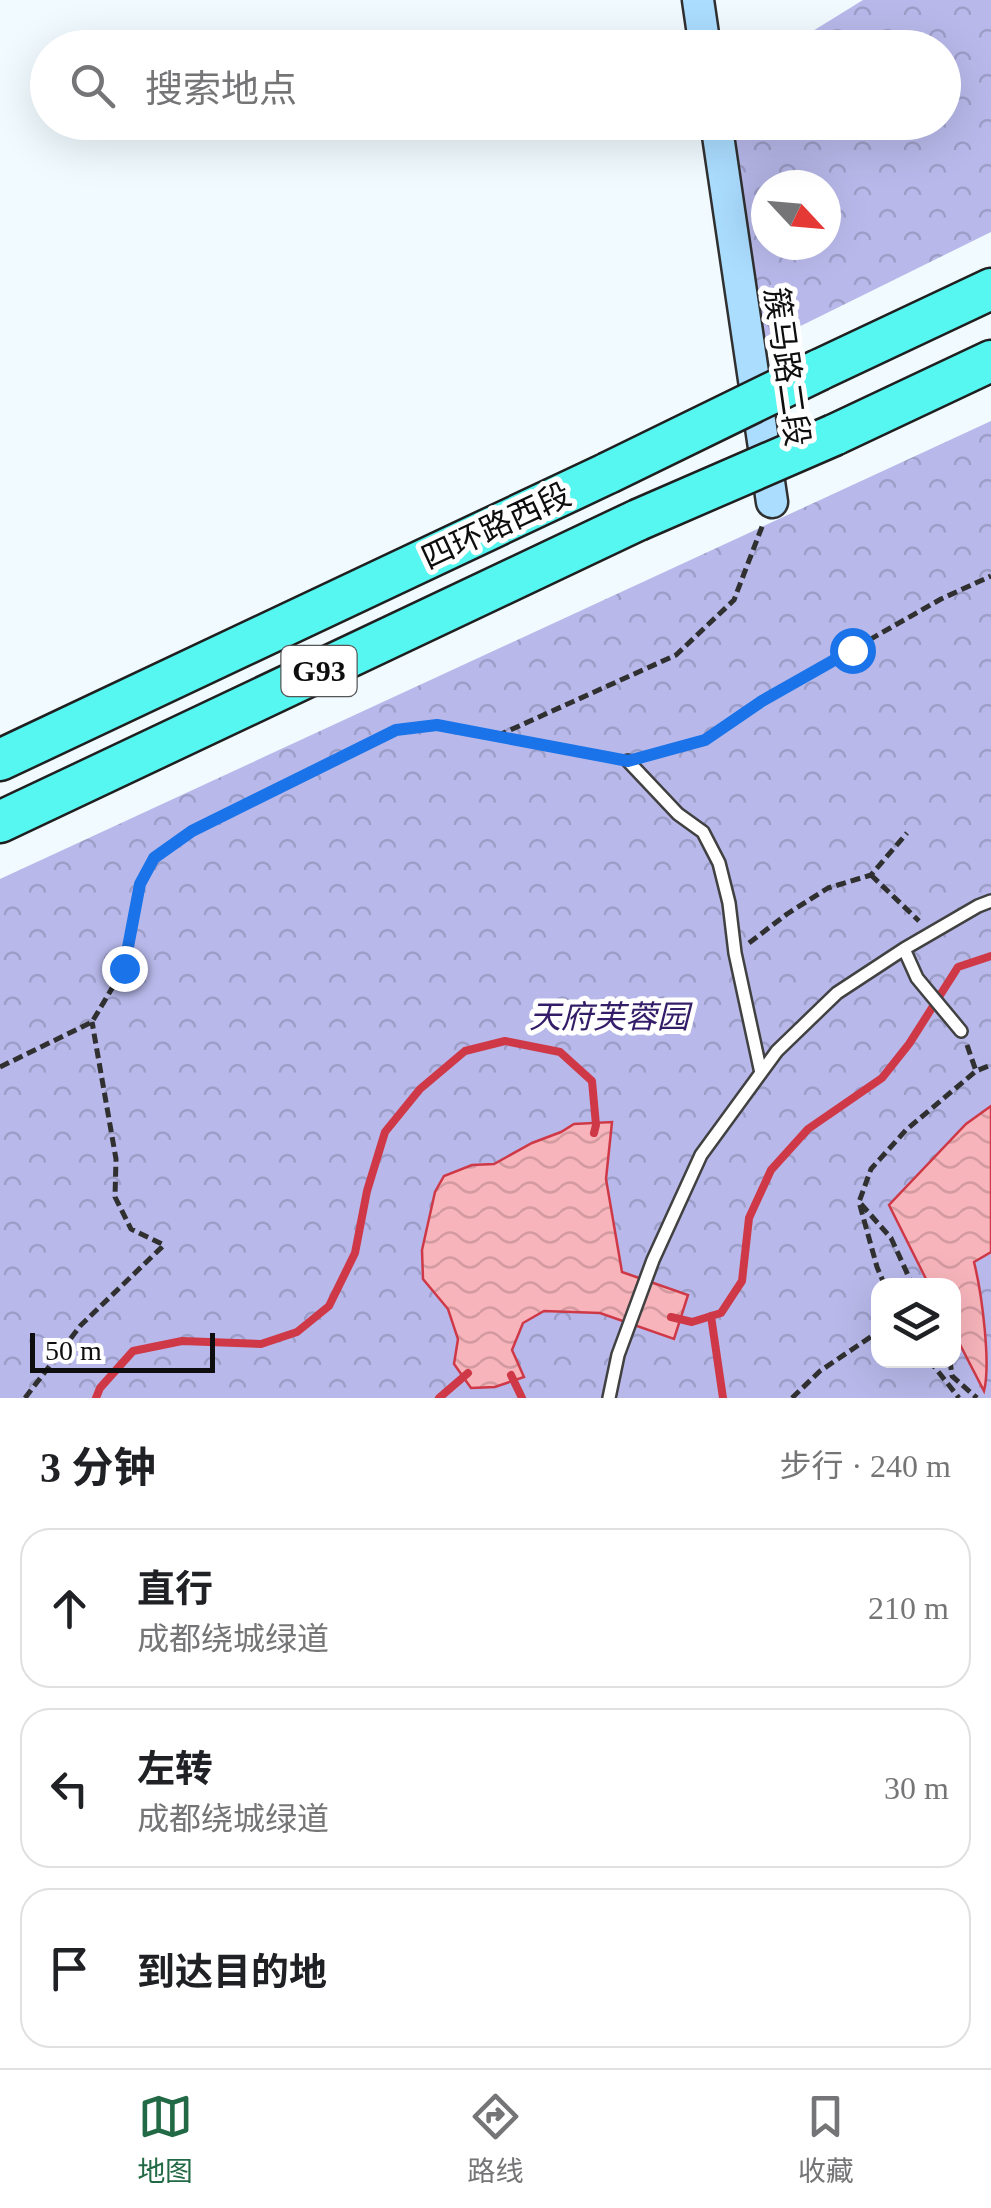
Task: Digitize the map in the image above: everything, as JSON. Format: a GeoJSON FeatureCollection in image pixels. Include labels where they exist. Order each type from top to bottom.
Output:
{"type":"FeatureCollection","features":[{"type":"Feature","properties":{"kind":"highway","name":"四环路西段"},"geometry":{"type":"LineString","coordinates":[[0,760],[991,289]]}},
{"type":"Feature","properties":{"kind":"highway","name":"四环路西段"},"geometry":{"type":"LineString","coordinates":[[0,822],[638,520],[991,360]]}},
{"type":"Feature","properties":{"kind":"main road"},"geometry":{"type":"LineString","coordinates":[[698,0],[702,30]]}},
{"type":"Feature","properties":{"kind":"main road","name":"簇马路二段"},"geometry":{"type":"LineString","coordinates":[[719,140],[772,502]]}},
{"type":"Feature","properties":{"kind":"lane"},"geometry":{"type":"LineString","coordinates":[[628,761],[678,814],[703,832],[718,862],[761,1073]]}},
{"type":"Feature","properties":{"kind":"lane"},"geometry":{"type":"LineString","coordinates":[[609,1398],[618,1355],[653,1260],[701,1155],[777,1051],[837,993],[991,901]]}},
{"type":"Feature","properties":{"kind":"lane"},"geometry":{"type":"LineString","coordinates":[[904,950],[917,978],[962,1031]]}},
{"type":"Feature","properties":{"kind":"path"},"geometry":{"type":"LineString","coordinates":[[497,736],[676,655],[734,600],[772,502]]}},
{"type":"Feature","properties":{"kind":"path"},"geometry":{"type":"LineString","coordinates":[[0,1067],[92,1022],[124,968],[140,884],[154,858],[192,831],[396,730],[437,725],[628,761],[705,740],[762,701],[941,599],[991,576]]}},
{"type":"Feature","properties":{"kind":"path"},"geometry":{"type":"LineString","coordinates":[[735,954],[828,888],[871,875],[907,833]]}},
{"type":"Feature","properties":{"kind":"path"},"geometry":{"type":"LineString","coordinates":[[871,875],[932,933]]}},
{"type":"Feature","properties":{"kind":"path"},"geometry":{"type":"LineString","coordinates":[[24,1398],[81,1325],[164,1245],[131,1230],[115,1197],[116,1160],[92,1022]]}},
{"type":"Feature","properties":{"kind":"path"},"geometry":{"type":"LineString","coordinates":[[962,1031],[976,1071]]}},
{"type":"Feature","properties":{"kind":"path"},"geometry":{"type":"LineString","coordinates":[[882,1278],[859,1202],[871,1169],[906,1130],[976,1071],[991,1065]]}},
{"type":"Feature","properties":{"kind":"path"},"geometry":{"type":"LineString","coordinates":[[859,1202],[892,1238],[909,1278]]}},
{"type":"Feature","properties":{"kind":"path"},"geometry":{"type":"LineString","coordinates":[[792,1398],[820,1370],[871,1337]]}},
{"type":"Feature","properties":{"kind":"path"},"geometry":{"type":"LineString","coordinates":[[935,1368],[959,1398]]}},
{"type":"Feature","properties":{"kind":"path"},"geometry":{"type":"LineString","coordinates":[[951,1368],[952,1376],[977,1398]]}},
{"type":"Feature","properties":{"kind":"green space"},"geometry":{"type":"Polygon","coordinates":[[[863,0],[991,0],[991,232],[762,345],[731,140],[961,140],[961,30],[814,30],[863,0]]]}},
{"type":"Feature","properties":{"kind":"green space","name":"天府芙蓉园"},"geometry":{"type":"Polygon","coordinates":[[[991,421],[991,1398],[0,1398],[0,879],[991,421]]]}},
{"type":"Feature","properties":{"kind":"water"},"geometry":{"type":"Polygon","coordinates":[[[991,1106],[991,1252],[974,1262],[985,1328],[984,1391],[961,1347],[961,1278],[926,1278],[889,1205],[966,1124],[991,1106]]]}},
{"type":"Feature","properties":{"kind":"water"},"geometry":{"type":"Polygon","coordinates":[[[612,1122],[606,1179],[622,1272],[688,1295],[674,1339],[600,1313],[544,1311],[523,1323],[512,1350],[524,1377],[495,1387],[471,1388],[454,1364],[458,1339],[448,1309],[423,1279],[422,1250],[435,1192],[444,1176],[472,1165],[494,1164],[574,1124],[612,1122]]]}},
{"type":"Feature","properties":{"kind":"waterway"},"geometry":{"type":"LineString","coordinates":[[671,1317],[692,1322],[721,1313],[742,1281],[749,1218],[771,1170],[808,1129],[882,1078],[909,1044],[958,967],[991,956]]}},
{"type":"Feature","properties":{"kind":"waterway"},"geometry":{"type":"LineString","coordinates":[[96,1398],[100,1388],[133,1351],[182,1341],[261,1344],[297,1332],[329,1306],[355,1253],[367,1191],[385,1132],[420,1089],[465,1051],[505,1041],[560,1052],[592,1081],[594,1133]]}},
{"type":"Feature","properties":{"kind":"waterway"},"geometry":{"type":"LineString","coordinates":[[711,1316],[723,1398]]}},
{"type":"Feature","properties":{"kind":"waterway"},"geometry":{"type":"LineString","coordinates":[[439,1398],[468,1373]]}},
{"type":"Feature","properties":{"kind":"waterway"},"geometry":{"type":"LineString","coordinates":[[511,1375],[522,1398]]}},
{"type":"Feature","properties":{"kind":"route"},"geometry":{"type":"LineString","coordinates":[[124,968],[140,884],[154,858],[192,831],[396,730],[437,725],[628,761],[705,740],[762,701],[852,650]]}}]}
